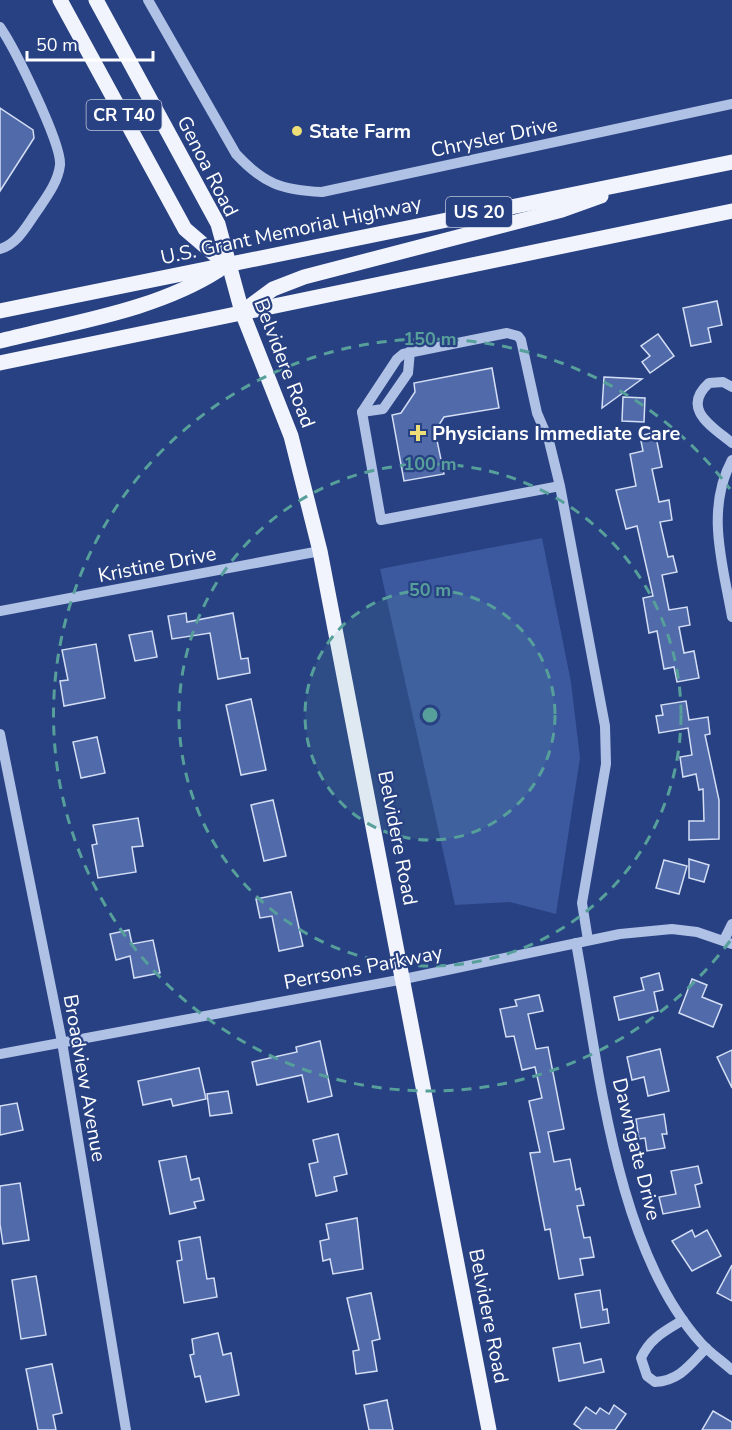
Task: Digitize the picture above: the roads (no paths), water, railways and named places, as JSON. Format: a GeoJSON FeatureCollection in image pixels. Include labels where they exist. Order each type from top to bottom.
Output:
{"type":"FeatureCollection","features":[{"type":"Feature","properties":{"kind":"main road","name":"CR T40"},"geometry":{"type":"LineString","coordinates":[[60,0],[185,229],[227,265]]}},
{"type":"Feature","properties":{"kind":"main road","name":"Genoa Road"},"geometry":{"type":"LineString","coordinates":[[96,0],[218,224],[227,265]]}},
{"type":"Feature","properties":{"kind":"main road","name":"U.S. Grant Memorial Highway"},"geometry":{"type":"LineString","coordinates":[[0,311],[732,162]]}},
{"type":"Feature","properties":{"kind":"main road"},"geometry":{"type":"LineString","coordinates":[[242,312],[273,289],[304,277],[562,210],[649,179]]}},
{"type":"Feature","properties":{"kind":"main road","name":"US 20"},"geometry":{"type":"LineString","coordinates":[[0,363],[732,211]]}},
{"type":"Feature","properties":{"kind":"main road","name":"Belvidere Road"},"geometry":{"type":"LineString","coordinates":[[227,265],[242,312],[291,436],[320,551],[489,1430]]}},
{"type":"Feature","properties":{"kind":"main road"},"geometry":{"type":"LineString","coordinates":[[0,341],[164,298],[195,286],[227,265]]}},
{"type":"Feature","properties":{"kind":"street","name":"Chrysler Drive"},"geometry":{"type":"LineString","coordinates":[[148,0],[236,153],[254,174],[274,185],[292,190],[322,192],[732,104]]}},
{"type":"Feature","properties":{"kind":"street"},"geometry":{"type":"LineString","coordinates":[[0,249],[23,232],[56,182],[60,163],[55,137],[2,36]]}},
{"type":"Feature","properties":{"kind":"street"},"geometry":{"type":"LineString","coordinates":[[560,486],[381,520],[362,412],[397,359],[410,351],[507,333],[518,336],[523,345],[537,413],[549,441],[560,486],[607,740],[606,764],[582,903],[588,940]]}},
{"type":"Feature","properties":{"kind":"street"},"geometry":{"type":"LineString","coordinates":[[362,412],[383,409],[408,373],[410,351]]}},
{"type":"Feature","properties":{"kind":"street"},"geometry":{"type":"LineString","coordinates":[[732,387],[723,382],[709,383],[699,394],[697,405],[703,419],[732,443]]}},
{"type":"Feature","properties":{"kind":"street"},"geometry":{"type":"LineString","coordinates":[[732,460],[724,479],[717,514],[717,532],[732,617]]}},
{"type":"Feature","properties":{"kind":"street","name":"Kristine Drive"},"geometry":{"type":"LineString","coordinates":[[0,611],[320,551]]}},
{"type":"Feature","properties":{"kind":"street","name":"Broadview Avenue"},"geometry":{"type":"LineString","coordinates":[[0,734],[62,1042],[126,1430]]}},
{"type":"Feature","properties":{"kind":"street"},"geometry":{"type":"LineString","coordinates":[[728,942],[732,924]]}},
{"type":"Feature","properties":{"kind":"street","name":"Perrsons Parkway"},"geometry":{"type":"LineString","coordinates":[[0,1054],[404,979],[620,934],[672,929],[728,942]]}},
{"type":"Feature","properties":{"kind":"street","name":"Dawngate Drive"},"geometry":{"type":"LineString","coordinates":[[576,943],[604,1098],[629,1208],[651,1266],[683,1320],[706,1348],[732,1370]]}},
{"type":"Feature","properties":{"kind":"street"},"geometry":{"type":"LineString","coordinates":[[683,1320],[657,1335],[647,1346],[641,1358],[647,1376],[655,1382],[674,1379],[681,1375],[706,1348]]}},
{"type":"Feature","properties":{"kind":"place","name":"State Farm"},"geometry":{"type":"Point","coordinates":[297,131]}},
{"type":"Feature","properties":{"kind":"place","name":"Physicians Immediate Care"},"geometry":{"type":"Point","coordinates":[418,433]}}]}
